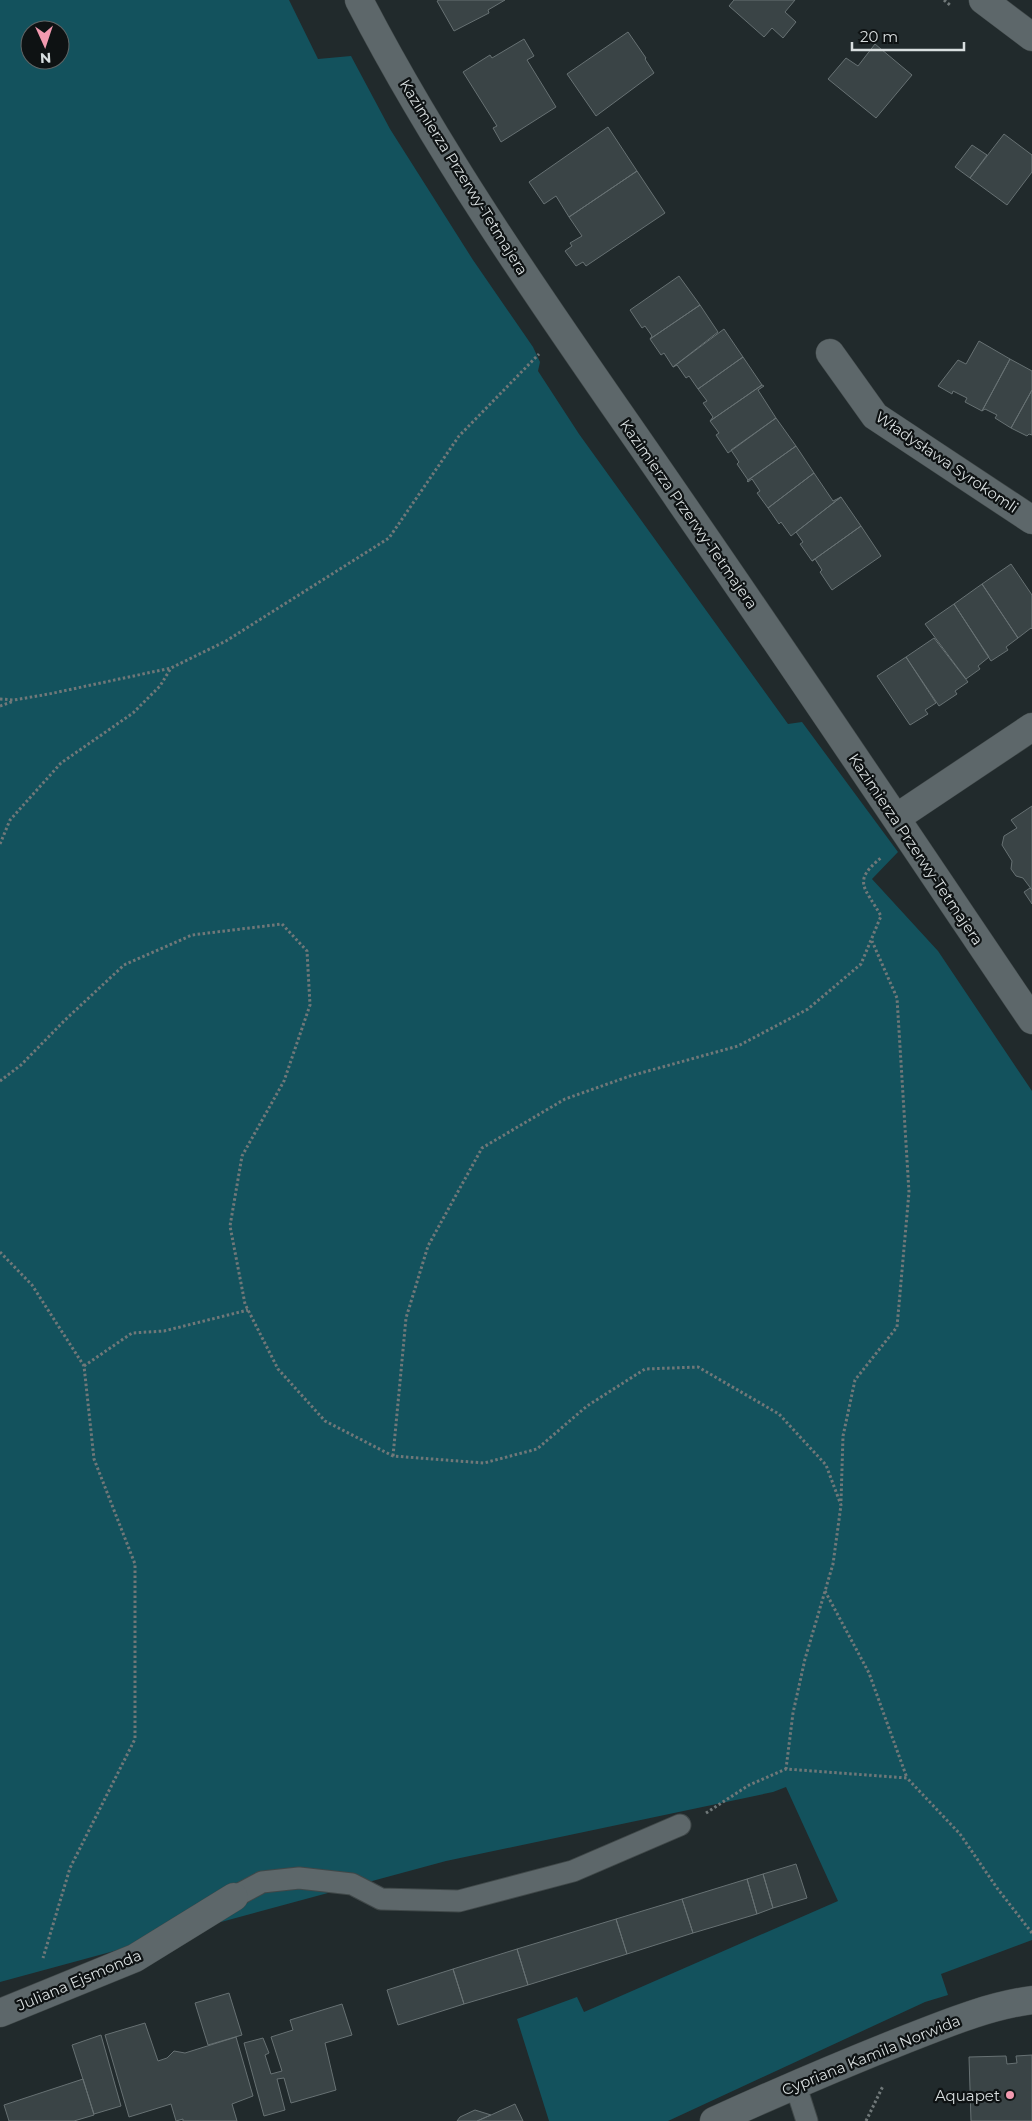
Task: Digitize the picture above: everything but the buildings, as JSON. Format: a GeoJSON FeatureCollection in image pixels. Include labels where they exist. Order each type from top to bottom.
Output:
{"type":"FeatureCollection","features":[{"type":"Feature","properties":{"kind":"street","name":"Kazimierza Przerwy-Tetmajera"},"geometry":{"type":"LineString","coordinates":[[359,0],[391,61],[447,154],[565,334],[1032,1020]]}},
{"type":"Feature","properties":{"kind":"street"},"geometry":{"type":"LineString","coordinates":[[983,0],[1032,37]]}},
{"type":"Feature","properties":{"kind":"street","name":"Władysława Syrokomli"},"geometry":{"type":"LineString","coordinates":[[830,353],[875,416],[1032,520]]}},
{"type":"Feature","properties":{"kind":"street"},"geometry":{"type":"LineString","coordinates":[[896,818],[1032,726]]}},
{"type":"Feature","properties":{"kind":"street","name":"Juliana Ejsmonda"},"geometry":{"type":"LineString","coordinates":[[0,2013],[135,1958],[234,1898]]}},
{"type":"Feature","properties":{"kind":"street","name":"Cypriana Kamila Norwida"},"geometry":{"type":"LineString","coordinates":[[714,2121],[793,2086],[978,2012],[1010,2003],[1032,2000]]}},
{"type":"Feature","properties":{"kind":"lane"},"geometry":{"type":"LineString","coordinates":[[234,1898],[262,1882],[299,1878],[352,1884],[381,1899],[459,1901],[573,1871],[680,1825]]}},
{"type":"Feature","properties":{"kind":"lane"},"geometry":{"type":"LineString","coordinates":[[793,2086],[799,2096],[808,2121]]}},
{"type":"Feature","properties":{"kind":"path"},"geometry":{"type":"LineString","coordinates":[[0,706],[14,700],[171,668],[226,641],[389,538],[458,436],[542,351],[565,334]]}},
{"type":"Feature","properties":{"kind":"path"},"geometry":{"type":"LineString","coordinates":[[0,844],[10,820],[60,764],[134,713],[160,686],[171,668]]}},
{"type":"Feature","properties":{"kind":"path"},"geometry":{"type":"LineString","coordinates":[[0,699],[14,700]]}},
{"type":"Feature","properties":{"kind":"path"},"geometry":{"type":"LineString","coordinates":[[393,1456],[406,1318],[428,1246],[482,1148],[565,1099],[630,1076],[738,1046],[808,1009],[861,964],[872,941],[881,916],[864,888],[864,877],[867,869],[885,855],[896,818]]}},
{"type":"Feature","properties":{"kind":"path"},"geometry":{"type":"LineString","coordinates":[[0,1081],[21,1065],[65,1020],[124,965],[192,935],[282,924],[307,951],[310,1005],[284,1081],[242,1156],[230,1226],[248,1310],[278,1369],[325,1421],[393,1456],[484,1463],[537,1449],[587,1406],[645,1369],[698,1367],[779,1414],[826,1465],[841,1505]]}},
{"type":"Feature","properties":{"kind":"path"},"geometry":{"type":"LineString","coordinates":[[786,1769],[793,1713],[801,1677],[833,1564],[841,1505],[843,1436],[855,1380],[897,1327],[908,1192],[897,998],[872,941]]}},
{"type":"Feature","properties":{"kind":"path"},"geometry":{"type":"LineString","coordinates":[[0,1252],[32,1286],[84,1366],[94,1459],[135,1564],[135,1739],[70,1868],[30,2002]]}},
{"type":"Feature","properties":{"kind":"path"},"geometry":{"type":"LineString","coordinates":[[84,1366],[132,1333],[164,1331],[248,1310]]}},
{"type":"Feature","properties":{"kind":"path"},"geometry":{"type":"LineString","coordinates":[[825,1590],[869,1673],[907,1778],[960,1834],[997,1888],[1032,1933]]}},
{"type":"Feature","properties":{"kind":"path"},"geometry":{"type":"LineString","coordinates":[[680,1825],[712,1810],[749,1785],[786,1769],[907,1778]]}},
{"type":"Feature","properties":{"kind":"shaded area"},"geometry":{"type":"Polygon","coordinates":[[[0,0],[289,0],[318,59],[351,56],[390,129],[473,260],[533,347],[540,362],[538,371],[579,434],[788,724],[802,722],[898,852],[872,879],[938,951],[1032,1091],[1032,1940],[941,1974],[948,1995],[925,2002],[668,2121],[549,2121],[517,2019],[577,1997],[584,2012],[838,1901],[786,1787],[773,1792],[446,1861],[0,1982],[0,0]]]}},
{"type":"Feature","properties":{"kind":"place","name":"Aquapet"},"geometry":{"type":"Point","coordinates":[1010,2095]}}]}
